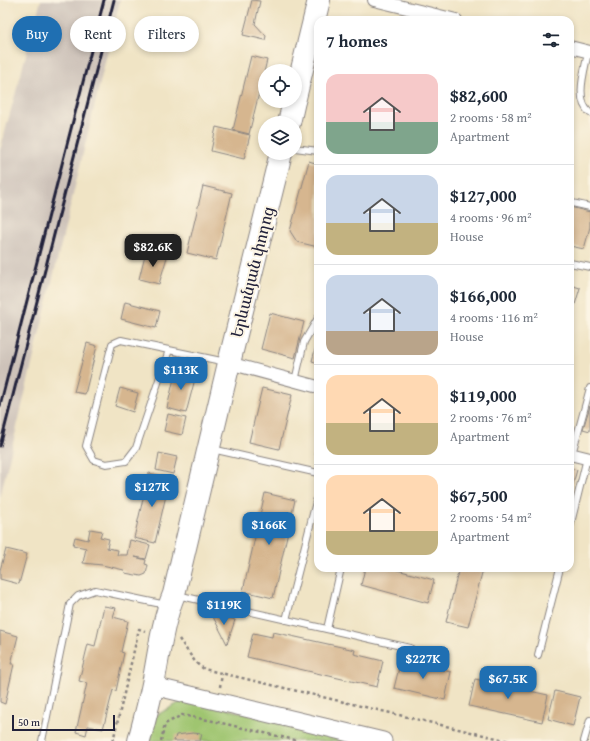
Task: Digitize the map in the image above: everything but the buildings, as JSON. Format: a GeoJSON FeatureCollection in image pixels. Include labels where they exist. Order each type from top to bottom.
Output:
{"type":"FeatureCollection","features":[{"type":"Feature","properties":{"kind":"highway"},"geometry":{"type":"LineString","coordinates":[[315,16],[319,0]]}},
{"type":"Feature","properties":{"kind":"highway"},"geometry":{"type":"LineString","coordinates":[[302,69],[314,20]]}},
{"type":"Feature","properties":{"kind":"highway","name":"Երևանյան փողոց"},"geometry":{"type":"LineString","coordinates":[[139,741],[153,686],[162,635],[279,160]]}},
{"type":"Feature","properties":{"kind":"main road"},"geometry":{"type":"LineString","coordinates":[[153,686],[383,741]]}},
{"type":"Feature","properties":{"kind":"street"},"geometry":{"type":"LineString","coordinates":[[374,0],[415,15]]}},
{"type":"Feature","properties":{"kind":"street"},"geometry":{"type":"LineString","coordinates":[[574,48],[589,52]]}},
{"type":"Feature","properties":{"kind":"street"},"geometry":{"type":"LineString","coordinates":[[229,363],[314,386]]}},
{"type":"Feature","properties":{"kind":"street"},"geometry":{"type":"LineString","coordinates":[[574,455],[589,459]]}},
{"type":"Feature","properties":{"kind":"lane"},"geometry":{"type":"LineString","coordinates":[[589,52],[580,94],[585,109],[590,113]]}},
{"type":"Feature","properties":{"kind":"lane"},"geometry":{"type":"LineString","coordinates":[[302,149],[314,150]]}},
{"type":"Feature","properties":{"kind":"lane"},"geometry":{"type":"LineString","coordinates":[[574,204],[590,208]]}},
{"type":"Feature","properties":{"kind":"lane"},"geometry":{"type":"LineString","coordinates":[[574,264],[590,268]]}},
{"type":"Feature","properties":{"kind":"lane"},"geometry":{"type":"LineString","coordinates":[[295,380],[304,342],[314,326]]}},
{"type":"Feature","properties":{"kind":"lane"},"geometry":{"type":"LineString","coordinates":[[169,350],[136,448],[126,461],[106,464],[94,460],[86,446],[112,344],[121,340],[169,350],[229,363]]}},
{"type":"Feature","properties":{"kind":"lane"},"geometry":{"type":"LineString","coordinates":[[574,444],[590,388]]}},
{"type":"Feature","properties":{"kind":"lane"},"geometry":{"type":"LineString","coordinates":[[209,448],[314,472]]}},
{"type":"Feature","properties":{"kind":"lane"},"geometry":{"type":"LineString","coordinates":[[574,513],[589,459]]}},
{"type":"Feature","properties":{"kind":"lane"},"geometry":{"type":"LineString","coordinates":[[286,620],[314,510]]}},
{"type":"Feature","properties":{"kind":"lane"},"geometry":{"type":"LineString","coordinates":[[327,630],[340,572]]}},
{"type":"Feature","properties":{"kind":"lane"},"geometry":{"type":"LineString","coordinates":[[538,655],[559,572]]}},
{"type":"Feature","properties":{"kind":"lane"},"geometry":{"type":"LineString","coordinates":[[42,741],[70,604],[78,596],[95,590],[171,600],[286,620],[410,648]]}},
{"type":"Feature","properties":{"kind":"lane"},"geometry":{"type":"LineString","coordinates":[[584,741],[590,720]]}},
{"type":"Feature","properties":{"kind":"path"},"geometry":{"type":"LineString","coordinates":[[113,741],[139,629],[177,637],[196,663],[204,669],[509,741]]}},
{"type":"Feature","properties":{"kind":"path"},"geometry":{"type":"LineString","coordinates":[[161,741],[164,724],[182,716],[213,720],[300,741]]}},
{"type":"Feature","properties":{"kind":"shaded area"},"geometry":{"type":"Polygon","coordinates":[[[41,0],[120,0],[116,16],[70,16],[70,52],[107,52],[0,497],[0,150],[27,52],[62,52],[62,16],[37,16],[41,0]]]}},
{"type":"Feature","properties":{"kind":"green space"},"geometry":{"type":"Polygon","coordinates":[[[186,699],[358,741],[150,741],[155,716],[186,699]]]}},
{"type":"Feature","properties":{"kind":"railway"},"geometry":{"type":"LineString","coordinates":[[0,406],[104,0]]}},
{"type":"Feature","properties":{"kind":"railway"},"geometry":{"type":"LineString","coordinates":[[0,446],[114,0]]}}]}
